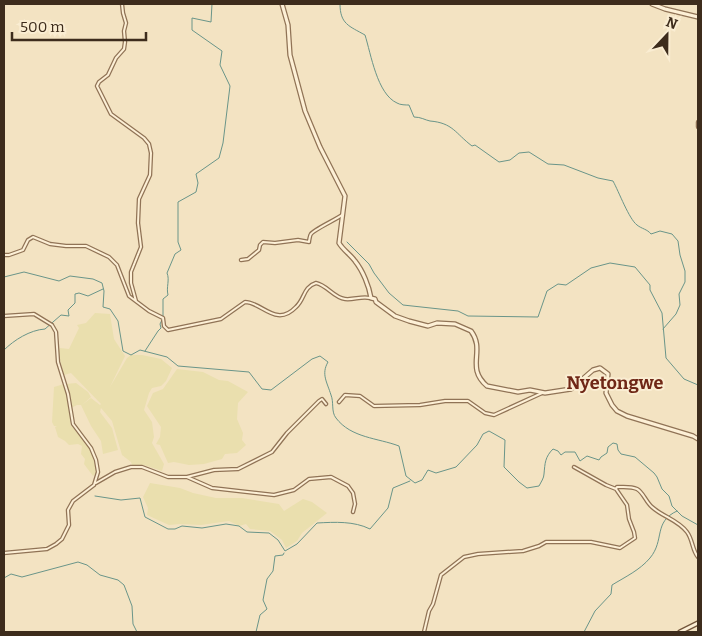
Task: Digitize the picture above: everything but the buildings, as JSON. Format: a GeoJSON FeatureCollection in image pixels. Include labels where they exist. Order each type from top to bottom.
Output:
{"type":"FeatureCollection","features":[{"type":"Feature","properties":{"kind":"street"},"geometry":{"type":"LineString","coordinates":[[122,4],[126,23],[124,49],[116,58],[108,75],[97,85],[111,114],[144,138],[149,144],[152,157],[150,175],[139,200],[138,223],[141,247],[131,272],[131,283],[136,301]]}},
{"type":"Feature","properties":{"kind":"street"},"geometry":{"type":"LineString","coordinates":[[282,4],[288,25],[290,56],[305,110],[320,148],[344,194],[339,242],[359,266],[368,284],[371,298]]}},
{"type":"Feature","properties":{"kind":"street"},"geometry":{"type":"LineString","coordinates":[[652,4],[664,10],[698,17]]}},
{"type":"Feature","properties":{"kind":"street"},"geometry":{"type":"LineString","coordinates":[[698,122],[698,127]]}},
{"type":"Feature","properties":{"kind":"street"},"geometry":{"type":"LineString","coordinates":[[242,260],[248,259],[259,250],[263,242],[298,240],[309,242],[311,233],[342,215]]}},
{"type":"Feature","properties":{"kind":"street"},"geometry":{"type":"LineString","coordinates":[[4,255],[23,250],[28,240],[33,237],[50,244],[86,246],[114,261],[127,293],[149,312],[163,318],[164,326],[168,330],[221,318],[244,302],[253,304],[270,314],[283,314],[297,306],[310,285],[316,283],[325,285],[336,295],[344,299],[358,297],[375,299],[395,316],[409,321],[428,326],[437,323],[455,324],[466,328],[471,331],[477,351],[476,372],[485,384],[518,392],[530,390],[542,393]]}},
{"type":"Feature","properties":{"kind":"street"},"geometry":{"type":"LineString","coordinates":[[4,316],[34,314],[52,325],[56,332],[58,362],[68,394],[73,424],[91,448],[96,460],[98,472],[94,484]]}},
{"type":"Feature","properties":{"kind":"street"},"geometry":{"type":"LineString","coordinates":[[339,402],[346,395],[360,396],[374,406],[468,401],[485,413],[494,415],[542,393],[571,389],[592,370],[600,368],[608,374],[606,393],[617,411],[698,438]]}},
{"type":"Feature","properties":{"kind":"street"},"geometry":{"type":"LineString","coordinates":[[4,553],[47,549],[56,544],[62,538],[69,525],[68,510],[73,501],[94,484],[115,472],[131,467],[142,467],[168,476],[187,477],[214,470],[238,469],[266,456],[278,446],[284,437],[319,401],[322,399],[326,404]]}},
{"type":"Feature","properties":{"kind":"street"},"geometry":{"type":"LineString","coordinates":[[424,632],[441,575],[464,558],[478,554],[523,551],[546,542],[591,542],[620,548],[632,542],[635,538],[635,533],[629,519],[627,504],[616,489],[574,467]]}},
{"type":"Feature","properties":{"kind":"street"},"geometry":{"type":"LineString","coordinates":[[187,477],[212,488],[274,495],[294,490],[309,479],[331,477],[348,486],[353,493],[356,504],[353,512]]}},
{"type":"Feature","properties":{"kind":"street"},"geometry":{"type":"LineString","coordinates":[[616,489],[617,487],[638,489],[653,509],[672,519],[685,530],[698,557]]}},
{"type":"Feature","properties":{"kind":"street"},"geometry":{"type":"LineString","coordinates":[[680,632],[698,624]]}},
{"type":"Feature","properties":{"kind":"shaded area"},"geometry":{"type":"Polygon","coordinates":[[[95,313],[110,314],[114,339],[125,356],[110,387],[127,358],[131,355],[161,359],[172,368],[166,381],[161,386],[152,388],[144,410],[152,422],[154,437],[152,443],[164,464],[162,471],[144,465],[132,465],[122,455],[112,421],[101,408],[100,412],[112,428],[118,450],[103,454],[101,441],[81,405],[71,408],[66,384],[76,383],[88,392],[91,397],[82,405],[91,398],[101,404],[71,373],[64,375],[58,352],[60,348],[69,349],[79,328],[77,325],[86,323],[95,313]]]}},
{"type":"Feature","properties":{"kind":"shaded area"},"geometry":{"type":"Polygon","coordinates":[[[177,369],[203,372],[219,380],[228,381],[248,392],[238,403],[237,419],[243,433],[242,440],[246,445],[237,453],[225,454],[222,459],[204,464],[168,463],[160,445],[156,444],[160,437],[161,427],[147,406],[153,393],[163,389],[177,369]]]}},
{"type":"Feature","properties":{"kind":"shaded area"},"geometry":{"type":"Polygon","coordinates":[[[64,384],[70,424],[90,448],[97,472],[93,476],[84,464],[85,459],[81,454],[82,446],[78,444],[69,445],[58,437],[55,427],[57,426],[54,426],[52,422],[54,387],[64,384]]]}},
{"type":"Feature","properties":{"kind":"shaded area"},"geometry":{"type":"Polygon","coordinates":[[[150,483],[180,488],[216,498],[242,498],[279,504],[284,511],[303,499],[312,502],[327,513],[302,533],[297,541],[286,548],[282,540],[270,531],[250,529],[246,524],[239,526],[229,521],[201,525],[169,525],[147,515],[148,508],[143,497],[150,483]]]}},
{"type":"Feature","properties":{"kind":"waterway"},"geometry":{"type":"LineString","coordinates":[[145,351],[161,328],[163,299],[168,295],[167,273],[175,254],[181,250],[178,242],[178,202],[196,192],[198,183],[196,174],[219,158],[223,143],[230,86],[220,65],[222,51],[192,30],[192,18],[211,22],[212,4]]}},
{"type":"Feature","properties":{"kind":"waterway"},"geometry":{"type":"LineString","coordinates":[[340,4],[340,11],[346,24],[365,35],[376,73],[384,91],[397,103],[409,105],[414,117],[449,126],[472,146],[475,145],[499,162],[510,160],[519,153],[529,152],[548,164],[564,165],[598,178],[613,181],[627,211],[637,225],[651,234],[660,231],[672,234],[678,241],[685,271],[685,282],[679,294],[680,305],[676,314],[663,329]]}},
{"type":"Feature","properties":{"kind":"waterway"},"geometry":{"type":"LineString","coordinates":[[347,242],[369,264],[389,293],[403,305],[458,311],[468,316],[538,317],[547,291],[558,284],[566,285],[591,268],[610,263],[635,267],[650,285],[650,290],[662,313],[666,358],[684,379],[698,385]]}},
{"type":"Feature","properties":{"kind":"waterway"},"geometry":{"type":"LineString","coordinates":[[4,277],[24,272],[59,281],[70,276],[93,279],[102,283],[104,291],[103,307],[110,309],[118,321],[123,351],[131,355],[140,350],[167,357],[178,366],[249,372],[262,389],[271,390],[312,359],[320,356],[328,362],[325,370],[326,382],[336,418],[342,425],[357,434],[399,446],[406,476],[415,483],[422,480],[428,470],[436,473],[456,467],[477,445],[483,434],[489,431],[505,440],[504,467],[527,488],[539,486],[544,477],[545,463],[553,449],[561,455],[565,452],[575,452],[580,461],[587,456],[599,460],[607,453],[608,447],[613,443],[617,444],[621,454],[635,457],[654,473],[662,489],[669,496],[672,506],[682,516],[698,525]]}},
{"type":"Feature","properties":{"kind":"waterway"},"geometry":{"type":"LineString","coordinates":[[4,350],[23,336],[45,329],[61,315],[69,316],[68,310],[75,303],[75,294],[79,293],[88,296],[103,289]]}},
{"type":"Feature","properties":{"kind":"waterway"},"geometry":{"type":"LineString","coordinates":[[95,496],[121,500],[140,498],[145,517],[168,529],[182,526],[202,528],[226,524],[239,526],[247,532],[269,533],[278,540],[285,551],[297,544],[317,523],[351,523],[370,529],[388,508],[393,488],[410,481]]}},
{"type":"Feature","properties":{"kind":"waterway"},"geometry":{"type":"LineString","coordinates":[[584,632],[595,611],[611,594],[612,585],[637,570],[650,558],[657,545],[665,520],[677,511]]}},
{"type":"Feature","properties":{"kind":"waterway"},"geometry":{"type":"LineString","coordinates":[[256,632],[260,615],[267,609],[263,600],[267,579],[273,571],[275,556],[283,555],[284,553]]}},
{"type":"Feature","properties":{"kind":"waterway"},"geometry":{"type":"LineString","coordinates":[[4,578],[11,574],[22,577],[78,562],[87,565],[100,575],[118,580],[124,585],[132,606],[133,624],[137,632]]}},
{"type":"Feature","properties":{"kind":"district","name":"Nyetongwe"},"geometry":{"type":"Point","coordinates":[615,383]}}]}
